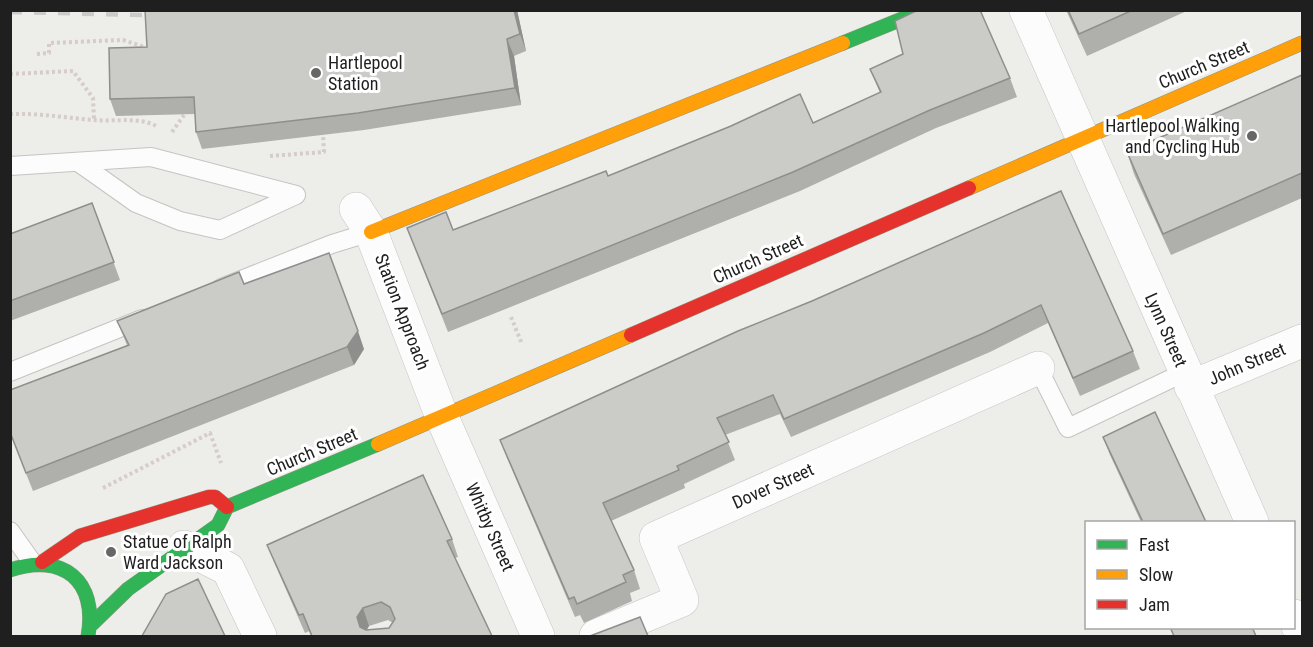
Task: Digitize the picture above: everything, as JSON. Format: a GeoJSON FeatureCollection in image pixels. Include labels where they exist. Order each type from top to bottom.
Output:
{"type":"FeatureCollection","features":[{"type":"Feature","properties":{"kind":"main road"},"geometry":{"type":"LineString","coordinates":[[364,221],[924,10]]}},
{"type":"Feature","properties":{"kind":"main road","name":"Church Street"},"geometry":{"type":"LineString","coordinates":[[227,507],[442,417],[1302,43]]}},
{"type":"Feature","properties":{"kind":"main road"},"geometry":{"type":"LineString","coordinates":[[24,563],[80,536],[209,497],[215,497],[227,507],[218,525],[128,589],[90,630]]}},
{"type":"Feature","properties":{"kind":"main road"},"geometry":{"type":"LineString","coordinates":[[24,563],[59,566],[74,576],[85,590],[91,606],[90,630]]}},
{"type":"Feature","properties":{"kind":"street","name":"Lynn Street"},"geometry":{"type":"LineString","coordinates":[[1026,10],[1252,521]]}},
{"type":"Feature","properties":{"kind":"street","name":"Station Approach"},"geometry":{"type":"LineString","coordinates":[[364,221],[442,417]]}},
{"type":"Feature","properties":{"kind":"street","name":"John Street"},"geometry":{"type":"LineString","coordinates":[[1188,380],[1302,341]]}},
{"type":"Feature","properties":{"kind":"street","name":"Dover Street"},"geometry":{"type":"LineString","coordinates":[[596,636],[682,600],[656,538],[1038,369]]}},
{"type":"Feature","properties":{"kind":"street","name":"Whitby Street"},"geometry":{"type":"LineString","coordinates":[[442,417],[538,636]]}},
{"type":"Feature","properties":{"kind":"street"},"geometry":{"type":"LineString","coordinates":[[184,547],[228,569],[260,636]]}},
{"type":"Feature","properties":{"kind":"street"},"geometry":{"type":"LineString","coordinates":[[1295,620],[1302,636]]}},
{"type":"Feature","properties":{"kind":"lane"},"geometry":{"type":"LineString","coordinates":[[10,166],[150,157],[296,195],[220,230],[180,221],[136,203],[78,162]]}},
{"type":"Feature","properties":{"kind":"lane"},"geometry":{"type":"LineString","coordinates":[[199,297],[332,244],[364,221]]}},
{"type":"Feature","properties":{"kind":"lane"},"geometry":{"type":"LineString","coordinates":[[10,372],[154,314]]}},
{"type":"Feature","properties":{"kind":"lane"},"geometry":{"type":"LineString","coordinates":[[1038,369],[1068,428],[1188,380]]}},
{"type":"Feature","properties":{"kind":"lane"},"geometry":{"type":"LineString","coordinates":[[10,531],[24,563]]}},
{"type":"Feature","properties":{"kind":"path"},"geometry":{"type":"LineString","coordinates":[[54,53],[37,54],[49,52],[49,43],[123,40],[147,48]]}},
{"type":"Feature","properties":{"kind":"path"},"geometry":{"type":"LineString","coordinates":[[126,49],[159,47]]}},
{"type":"Feature","properties":{"kind":"path"},"geometry":{"type":"LineString","coordinates":[[10,74],[73,70],[93,98],[94,120]]}},
{"type":"Feature","properties":{"kind":"path"},"geometry":{"type":"LineString","coordinates":[[170,135],[184,115]]}},
{"type":"Feature","properties":{"kind":"path"},"geometry":{"type":"LineString","coordinates":[[511,317],[523,348]]}},
{"type":"Feature","properties":{"kind":"path"},"geometry":{"type":"LineString","coordinates":[[97,491],[210,433],[222,464]]}},
{"type":"Feature","properties":{"kind":"building","name":"Hartlepool Station"},"geometry":{"type":"Polygon","coordinates":[[[145,10],[514,10],[520,34],[507,39],[515,88],[358,113],[196,132],[194,97],[110,99],[109,48],[147,47],[145,10]]]}},
{"type":"Feature","properties":{"kind":"building"},"geometry":{"type":"Polygon","coordinates":[[[918,10],[980,10],[1010,78],[930,110],[793,172],[442,314],[407,228],[446,212],[453,230],[606,171],[608,176],[731,126],[800,94],[813,123],[881,92],[870,69],[903,54],[895,21],[918,10]]]}},
{"type":"Feature","properties":{"kind":"building"},"geometry":{"type":"Polygon","coordinates":[[[1068,10],[1133,10],[1079,34],[1068,10]]]}},
{"type":"Feature","properties":{"kind":"building"},"geometry":{"type":"Polygon","coordinates":[[[1302,75],[1302,173],[1163,234],[1127,152],[1302,75]]]}},
{"type":"Feature","properties":{"kind":"building"},"geometry":{"type":"Polygon","coordinates":[[[1061,191],[1133,351],[1073,378],[1041,305],[984,333],[784,419],[773,395],[717,418],[729,442],[677,466],[679,470],[603,503],[634,570],[623,575],[626,582],[577,604],[574,597],[569,599],[500,440],[738,331],[812,301],[1061,191]]]}},
{"type":"Feature","properties":{"kind":"building"},"geometry":{"type":"Polygon","coordinates":[[[92,203],[114,262],[10,301],[10,234],[92,203]]]}},
{"type":"Feature","properties":{"kind":"building"},"geometry":{"type":"Polygon","coordinates":[[[329,253],[358,331],[347,347],[26,473],[10,432],[10,390],[129,345],[117,321],[239,272],[244,284],[329,253]]]}},
{"type":"Feature","properties":{"kind":"building"},"geometry":{"type":"Polygon","coordinates":[[[1155,412],[1206,521],[1143,521],[1103,437],[1155,412]]]}},
{"type":"Feature","properties":{"kind":"building"},"geometry":{"type":"Polygon","coordinates":[[[423,475],[452,539],[447,541],[492,636],[312,636],[303,614],[299,615],[267,545],[423,475]],[[381,602],[363,608],[357,617],[360,627],[366,630],[389,628],[395,619],[390,607],[381,602]]]}},
{"type":"Feature","properties":{"kind":"building"},"geometry":{"type":"Polygon","coordinates":[[[198,579],[225,636],[142,636],[166,594],[198,579]]]}},
{"type":"Feature","properties":{"kind":"building"},"geometry":{"type":"Polygon","coordinates":[[[640,617],[648,636],[590,636],[640,617]]]}},
{"type":"Feature","properties":{"kind":"building"},"geometry":{"type":"Polygon","coordinates":[[[1171,629],[1253,629],[1256,636],[1174,636],[1171,629]]]}},
{"type":"Feature","properties":{"kind":"railway"},"geometry":{"type":"LineString","coordinates":[[10,12],[141,15],[193,10]]}},
{"type":"Feature","properties":{"kind":"traffic: fast"},"geometry":{"type":"LineString","coordinates":[[843,43],[924,10]]}},
{"type":"Feature","properties":{"kind":"traffic: fast"},"geometry":{"type":"LineString","coordinates":[[92,624],[128,589],[218,525],[227,507],[378,444]]}},
{"type":"Feature","properties":{"kind":"traffic: fast"},"geometry":{"type":"LineString","coordinates":[[10,570],[29,565],[46,565],[61,568],[73,576],[82,586],[87,600],[90,617],[88,636]]}},
{"type":"Feature","properties":{"kind":"traffic: slow"},"geometry":{"type":"LineString","coordinates":[[371,232],[843,43]]}},
{"type":"Feature","properties":{"kind":"traffic: slow"},"geometry":{"type":"LineString","coordinates":[[969,188],[1302,43]]}},
{"type":"Feature","properties":{"kind":"traffic: slow"},"geometry":{"type":"LineString","coordinates":[[378,444],[631,335]]}},
{"type":"Feature","properties":{"kind":"traffic: jam"},"geometry":{"type":"LineString","coordinates":[[631,335],[969,188]]}},
{"type":"Feature","properties":{"kind":"traffic: jam"},"geometry":{"type":"LineString","coordinates":[[42,562],[80,536],[209,497],[215,497],[227,507]]}},
{"type":"Feature","properties":{"kind":"place","name":"Hartlepool Station"},"geometry":{"type":"Point","coordinates":[316,73]}},
{"type":"Feature","properties":{"kind":"place","name":"Hartlepool Walking and Cycling Hub"},"geometry":{"type":"Point","coordinates":[1252,136]}},
{"type":"Feature","properties":{"kind":"place","name":"Statue of Ralph Ward Jackson"},"geometry":{"type":"Point","coordinates":[111,552]}}]}
